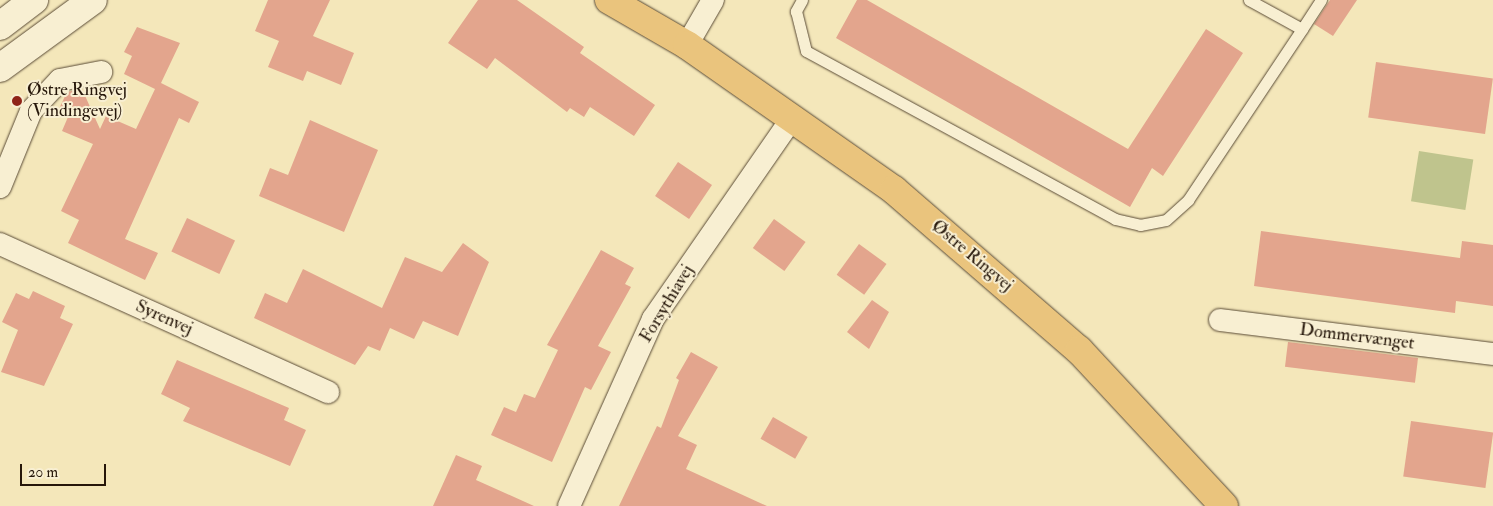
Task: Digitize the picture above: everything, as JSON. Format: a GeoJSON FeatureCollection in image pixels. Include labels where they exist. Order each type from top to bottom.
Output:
{"type":"FeatureCollection","features":[{"type":"Feature","properties":{"kind":"main road"},"geometry":{"type":"LineString","coordinates":[[0,26],[34,0]]}},
{"type":"Feature","properties":{"kind":"main road"},"geometry":{"type":"LineString","coordinates":[[0,68],[93,0]]}},
{"type":"Feature","properties":{"kind":"main road","name":"Østre Ringvej"},"geometry":{"type":"LineString","coordinates":[[609,0],[687,45],[793,117],[894,190],[1072,344],[1162,434],[1224,506]]}},
{"type":"Feature","properties":{"kind":"main road","name":"Østre Ringvej"},"geometry":{"type":"LineString","coordinates":[[638,0],[687,45]]}},
{"type":"Feature","properties":{"kind":"street"},"geometry":{"type":"LineString","coordinates":[[687,45],[713,0]]}},
{"type":"Feature","properties":{"kind":"street"},"geometry":{"type":"LineString","coordinates":[[0,186],[31,111],[60,80],[101,72]]}},
{"type":"Feature","properties":{"kind":"street","name":"Forsythiavej"},"geometry":{"type":"LineString","coordinates":[[569,506],[654,319],[793,117]]}},
{"type":"Feature","properties":{"kind":"street","name":"Syrenvej"},"geometry":{"type":"LineString","coordinates":[[0,244],[328,392]]}},
{"type":"Feature","properties":{"kind":"street","name":"Dommervænget"},"geometry":{"type":"LineString","coordinates":[[1220,320],[1493,354]]}},
{"type":"Feature","properties":{"kind":"lane"},"geometry":{"type":"LineString","coordinates":[[802,0],[796,11],[806,51],[1115,219],[1140,225],[1166,220],[1188,200],[1320,0]]}},
{"type":"Feature","properties":{"kind":"lane"},"geometry":{"type":"LineString","coordinates":[[1249,0],[1302,29]]}},
{"type":"Feature","properties":{"kind":"green space"},"geometry":{"type":"Polygon","coordinates":[[[1419,151],[1473,160],[1465,210],[1411,201],[1419,151]]]}},
{"type":"Feature","properties":{"kind":"building"},"geometry":{"type":"Polygon","coordinates":[[[268,0],[330,0],[313,36],[354,53],[341,85],[307,71],[303,81],[268,67],[279,41],[255,31],[268,0]]]}},
{"type":"Feature","properties":{"kind":"building"},"geometry":{"type":"Polygon","coordinates":[[[478,0],[517,0],[584,47],[580,53],[655,105],[634,136],[590,107],[584,117],[570,108],[567,112],[495,58],[487,69],[448,43],[478,0]]]}},
{"type":"Feature","properties":{"kind":"building"},"geometry":{"type":"Polygon","coordinates":[[[857,0],[867,0],[1128,149],[1206,29],[1243,53],[1163,176],[1152,168],[1130,207],[836,38],[857,0]]]}},
{"type":"Feature","properties":{"kind":"building"},"geometry":{"type":"Polygon","coordinates":[[[1330,0],[1357,0],[1333,36],[1314,24],[1330,0]]]}},
{"type":"Feature","properties":{"kind":"building"},"geometry":{"type":"Polygon","coordinates":[[[137,27],[180,43],[161,83],[199,102],[189,123],[179,118],[125,239],[158,253],[145,280],[68,243],[79,220],[61,211],[93,144],[62,131],[68,117],[57,113],[67,92],[82,89],[100,129],[106,116],[136,129],[155,89],[124,74],[132,56],[124,52],[137,27]]]}},
{"type":"Feature","properties":{"kind":"building"},"geometry":{"type":"Polygon","coordinates":[[[1376,62],[1493,78],[1485,134],[1368,117],[1376,62]]]}},
{"type":"Feature","properties":{"kind":"building"},"geometry":{"type":"Polygon","coordinates":[[[310,120],[378,150],[344,232],[259,196],[270,168],[288,175],[310,120]]]}},
{"type":"Feature","properties":{"kind":"building"},"geometry":{"type":"Polygon","coordinates":[[[678,162],[712,185],[689,219],[655,196],[678,162]]]}},
{"type":"Feature","properties":{"kind":"building"},"geometry":{"type":"Polygon","coordinates":[[[187,218],[235,240],[219,274],[171,252],[187,218]]]}},
{"type":"Feature","properties":{"kind":"building"},"geometry":{"type":"Polygon","coordinates":[[[774,219],[806,242],[784,271],[753,248],[774,219]]]}},
{"type":"Feature","properties":{"kind":"building"},"geometry":{"type":"Polygon","coordinates":[[[1261,231],[1460,258],[1462,241],[1493,245],[1493,306],[1456,301],[1455,313],[1254,286],[1261,231]]]}},
{"type":"Feature","properties":{"kind":"building"},"geometry":{"type":"Polygon","coordinates":[[[463,243],[489,262],[458,336],[423,321],[414,339],[390,328],[380,351],[368,346],[355,365],[254,318],[265,293],[287,303],[303,269],[382,308],[405,257],[442,272],[463,243]]]}},
{"type":"Feature","properties":{"kind":"building"},"geometry":{"type":"Polygon","coordinates":[[[859,244],[887,264],[864,295],[837,275],[859,244]]]}},
{"type":"Feature","properties":{"kind":"building"},"geometry":{"type":"Polygon","coordinates":[[[601,250],[634,268],[625,284],[631,287],[598,346],[611,352],[591,390],[585,387],[552,462],[491,435],[504,407],[516,412],[524,394],[535,398],[558,350],[547,345],[601,250]]]}},
{"type":"Feature","properties":{"kind":"building"},"geometry":{"type":"Polygon","coordinates":[[[33,291],[65,306],[60,318],[73,324],[44,386],[1,372],[18,330],[2,322],[16,293],[29,299],[33,291]]]}},
{"type":"Feature","properties":{"kind":"building"},"geometry":{"type":"Polygon","coordinates":[[[872,300],[889,312],[869,349],[847,332],[872,300]]]}},
{"type":"Feature","properties":{"kind":"building"},"geometry":{"type":"Polygon","coordinates":[[[1288,342],[1418,358],[1415,383],[1285,367],[1288,342]]]}},
{"type":"Feature","properties":{"kind":"building"},"geometry":{"type":"Polygon","coordinates":[[[691,352],[718,367],[678,436],[697,445],[686,469],[767,506],[619,506],[657,426],[661,428],[679,380],[676,378],[691,352]]]}},
{"type":"Feature","properties":{"kind":"building"},"geometry":{"type":"Polygon","coordinates":[[[177,360],[289,408],[284,420],[306,430],[290,466],[183,421],[190,408],[161,394],[177,360]]]}},
{"type":"Feature","properties":{"kind":"building"},"geometry":{"type":"Polygon","coordinates":[[[773,417],[808,437],[795,459],[760,439],[773,417]]]}},
{"type":"Feature","properties":{"kind":"building"},"geometry":{"type":"Polygon","coordinates":[[[1411,421],[1493,433],[1485,488],[1403,476],[1411,421]]]}},
{"type":"Feature","properties":{"kind":"building"},"geometry":{"type":"Polygon","coordinates":[[[456,455],[482,466],[476,480],[534,506],[433,506],[456,455]]]}},
{"type":"Feature","properties":{"kind":"place","name":"Østre Ringvej (Vindingevej)"},"geometry":{"type":"Point","coordinates":[17,101]}}]}
